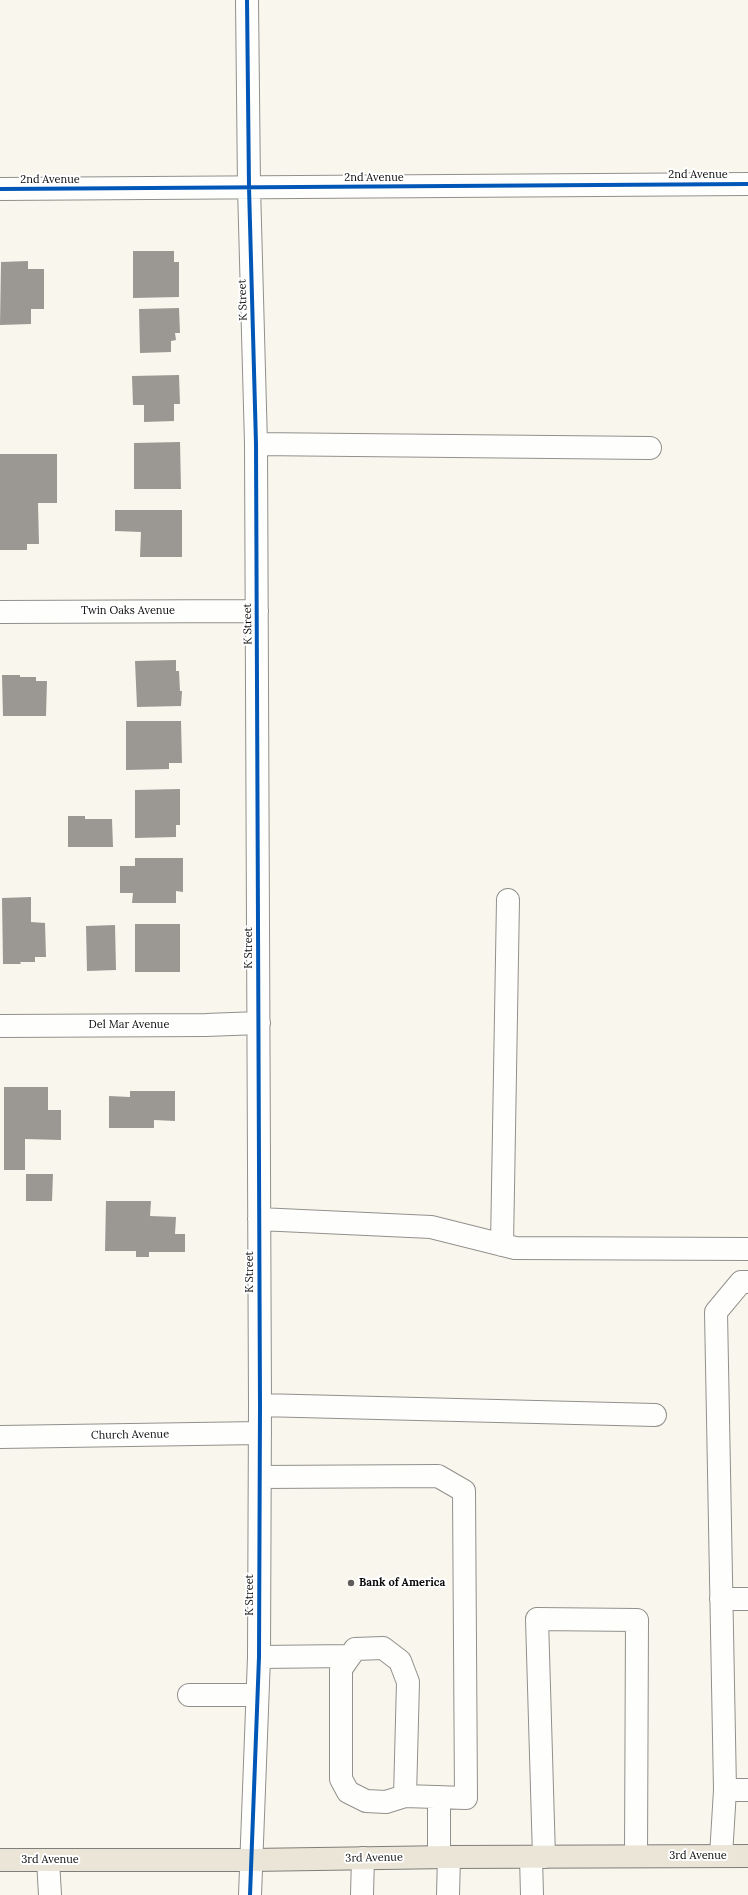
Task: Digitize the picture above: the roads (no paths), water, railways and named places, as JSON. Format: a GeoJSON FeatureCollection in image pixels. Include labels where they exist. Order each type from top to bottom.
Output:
{"type":"FeatureCollection","features":[{"type":"Feature","properties":{"kind":"main road","name":"3rd Avenue"},"geometry":{"type":"LineString","coordinates":[[0,1860],[251,1860],[444,1857],[748,1856]]}},
{"type":"Feature","properties":{"kind":"street","name":"K Street"},"geometry":{"type":"LineString","coordinates":[[247,0],[249,187],[256,444],[260,1405],[259,1657],[256,1695],[250,1895]]}},
{"type":"Feature","properties":{"kind":"street","name":"2nd Avenue"},"geometry":{"type":"LineString","coordinates":[[0,189],[748,184]]}},
{"type":"Feature","properties":{"kind":"street"},"geometry":{"type":"LineString","coordinates":[[256,444],[650,448]]}},
{"type":"Feature","properties":{"kind":"street","name":"Twin Oaks Avenue"},"geometry":{"type":"LineString","coordinates":[[0,612],[256,611]]}},
{"type":"Feature","properties":{"kind":"street"},"geometry":{"type":"LineString","coordinates":[[502,1245],[508,900]]}},
{"type":"Feature","properties":{"kind":"street","name":"Del Mar Avenue"},"geometry":{"type":"LineString","coordinates":[[0,1026],[199,1025],[258,1023]]}},
{"type":"Feature","properties":{"kind":"street"},"geometry":{"type":"LineString","coordinates":[[259,1219],[431,1227],[515,1248],[748,1249]]}},
{"type":"Feature","properties":{"kind":"street"},"geometry":{"type":"LineString","coordinates":[[721,1856],[725,1790],[716,1312],[741,1282],[748,1282]]}},
{"type":"Feature","properties":{"kind":"street"},"geometry":{"type":"LineString","coordinates":[[260,1405],[655,1415]]}},
{"type":"Feature","properties":{"kind":"street","name":"Church Avenue"},"geometry":{"type":"LineString","coordinates":[[0,1437],[260,1433]]}},
{"type":"Feature","properties":{"kind":"street"},"geometry":{"type":"LineString","coordinates":[[260,1477],[438,1476],[464,1491],[466,1798],[405,1796],[386,1802],[366,1801],[348,1792],[341,1779],[341,1669],[355,1649],[383,1648],[400,1661],[408,1682],[405,1796]]}},
{"type":"Feature","properties":{"kind":"street"},"geometry":{"type":"LineString","coordinates":[[721,1599],[748,1599]]}},
{"type":"Feature","properties":{"kind":"street"},"geometry":{"type":"LineString","coordinates":[[532,1895],[538,1857],[537,1619],[637,1620],[636,1856]]}},
{"type":"Feature","properties":{"kind":"street"},"geometry":{"type":"LineString","coordinates":[[259,1657],[350,1656]]}},
{"type":"Feature","properties":{"kind":"street"},"geometry":{"type":"LineString","coordinates":[[189,1695],[256,1695]]}},
{"type":"Feature","properties":{"kind":"street"},"geometry":{"type":"LineString","coordinates":[[725,1790],[748,1790]]}},
{"type":"Feature","properties":{"kind":"street"},"geometry":{"type":"LineString","coordinates":[[439,1797],[448,1895]]}},
{"type":"Feature","properties":{"kind":"street"},"geometry":{"type":"LineString","coordinates":[[362,1895],[363,1858]]}},
{"type":"Feature","properties":{"kind":"street"},"geometry":{"type":"LineString","coordinates":[[48,1860],[50,1895]]}},
{"type":"Feature","properties":{"kind":"place","name":"Bank of America"},"geometry":{"type":"Point","coordinates":[351,1583]}}]}
